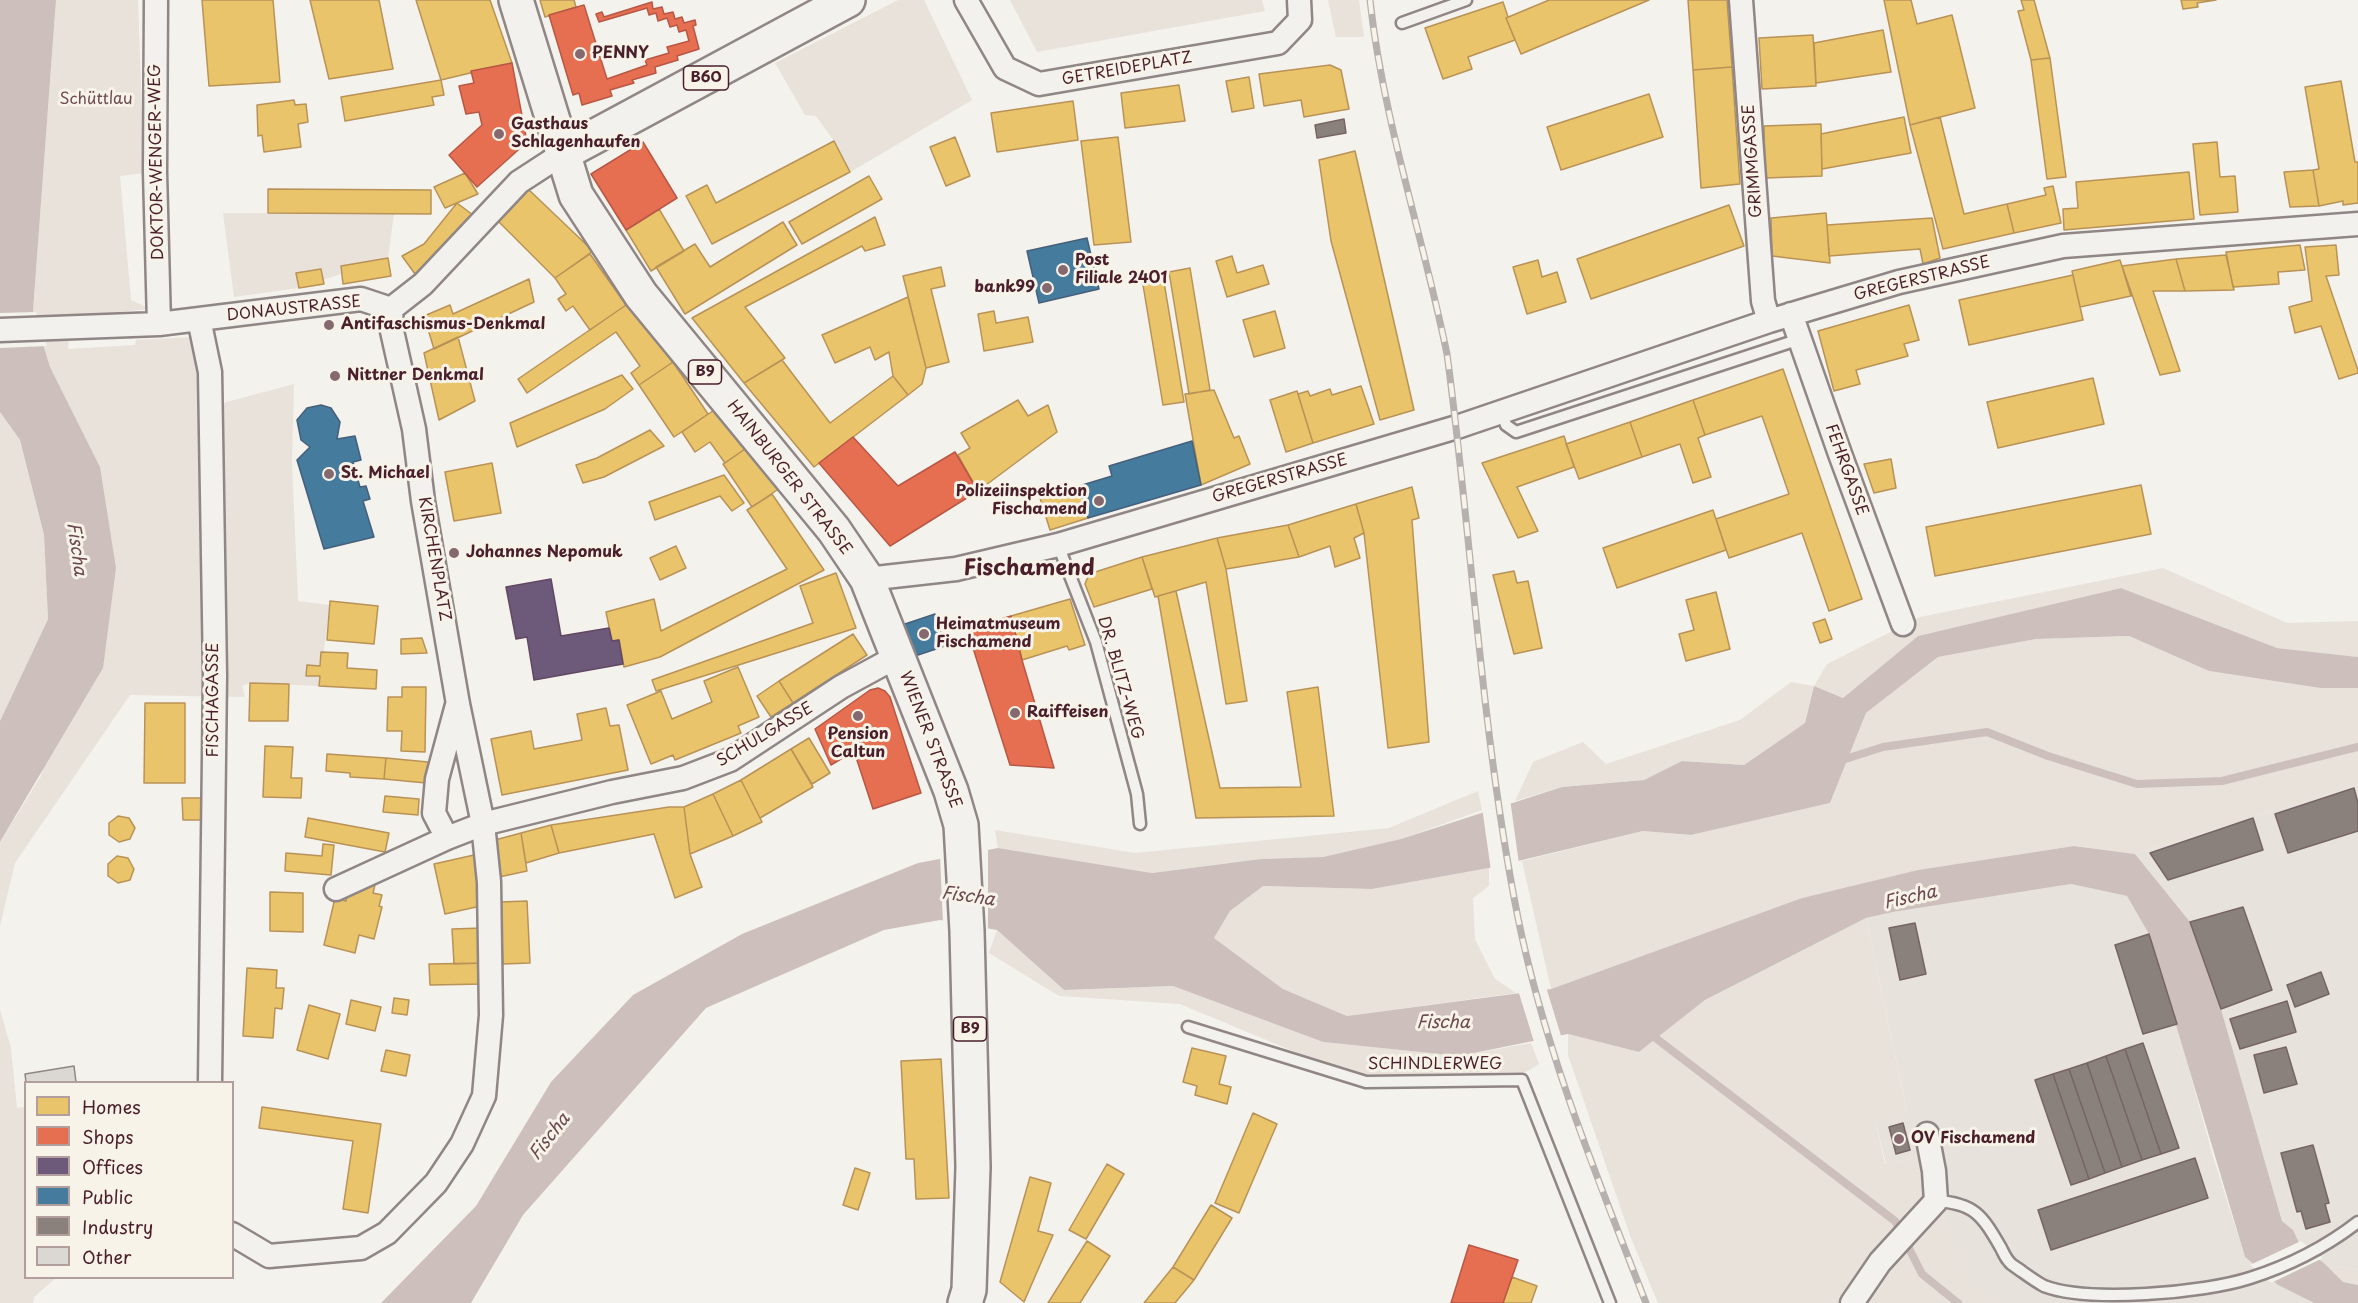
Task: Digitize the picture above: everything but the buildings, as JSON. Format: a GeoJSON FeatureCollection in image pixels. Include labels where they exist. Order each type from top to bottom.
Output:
{"type":"FeatureCollection","features":[{"type":"Feature","properties":{"kind":"main road","name":"HAINBURGER STRASSE"},"geometry":{"type":"LineString","coordinates":[[516,0],[576,195],[641,295],[834,530],[867,579]]}},
{"type":"Feature","properties":{"kind":"main road","name":"B60"},"geometry":{"type":"LineString","coordinates":[[562,154],[848,0]]}},
{"type":"Feature","properties":{"kind":"main road","name":"WIENER STRASSE"},"geometry":{"type":"LineString","coordinates":[[867,579],[951,791],[961,825],[967,932],[973,1167],[969,1290],[965,1303]]}},
{"type":"Feature","properties":{"kind":"street","name":"DOKTOR-WENGER-WEG"},"geometry":{"type":"LineString","coordinates":[[156,0],[155,172],[159,324]]}},
{"type":"Feature","properties":{"kind":"street","name":"GETREIDEPLATZ"},"geometry":{"type":"LineString","coordinates":[[966,0],[1005,68],[1039,84],[1278,43],[1300,20],[1299,0]]}},
{"type":"Feature","properties":{"kind":"street","name":"GRIMMGASSE"},"geometry":{"type":"LineString","coordinates":[[1741,0],[1763,301],[1768,321]]}},
{"type":"Feature","properties":{"kind":"street"},"geometry":{"type":"LineString","coordinates":[[392,309],[423,284],[519,182],[562,154]]}},
{"type":"Feature","properties":{"kind":"street","name":"GREGERSTRASSE"},"geometry":{"type":"LineString","coordinates":[[867,579],[956,569],[1058,545],[1457,427],[1768,321],[1899,282],[2063,246],[2358,224]]}},
{"type":"Feature","properties":{"kind":"street","name":"DONAUSTRASSE"},"geometry":{"type":"LineString","coordinates":[[0,330],[49,330],[159,324],[361,298],[392,309]]}},
{"type":"Feature","properties":{"kind":"street","name":"KIRCHENPLATZ"},"geometry":{"type":"LineString","coordinates":[[392,309],[392,331],[414,429],[423,501],[458,704],[483,824]]}},
{"type":"Feature","properties":{"kind":"street","name":"FEHRGASSE"},"geometry":{"type":"LineString","coordinates":[[1791,314],[1903,624]]}},
{"type":"Feature","properties":{"kind":"street","name":"FISCHAGASSE"},"geometry":{"type":"LineString","coordinates":[[199,319],[210,372],[215,664],[210,1081]]}},
{"type":"Feature","properties":{"kind":"street","name":"SCHULGASSE"},"geometry":{"type":"LineString","coordinates":[[483,824],[612,792],[683,778],[730,760],[841,687],[898,656]]}},
{"type":"Feature","properties":{"kind":"street","name":"KIRCHENPLATZ"},"geometry":{"type":"LineString","coordinates":[[447,838],[434,813],[437,779],[458,704]]}},
{"type":"Feature","properties":{"kind":"street"},"geometry":{"type":"LineString","coordinates":[[234,1235],[268,1256],[361,1248],[387,1233],[428,1192],[462,1144],[484,1096],[490,1015],[489,882],[483,824],[336,889]]}},
{"type":"Feature","properties":{"kind":"street"},"geometry":{"type":"LineString","coordinates":[[1852,1303],[1880,1262],[1931,1207],[1934,1171],[1927,1134]]}},
{"type":"Feature","properties":{"kind":"lane"},"geometry":{"type":"LineString","coordinates":[[1402,23],[1466,0]]}},
{"type":"Feature","properties":{"kind":"lane"},"geometry":{"type":"LineString","coordinates":[[1501,411],[1506,425],[1516,432],[1800,339]]}},
{"type":"Feature","properties":{"kind":"lane","name":"DR. BLITZ-WEG"},"geometry":{"type":"LineString","coordinates":[[1058,545],[1096,642],[1137,794],[1140,824]]}},
{"type":"Feature","properties":{"kind":"lane","name":"SCHINDLERWEG"},"geometry":{"type":"LineString","coordinates":[[1188,1027],[1366,1082],[1522,1080],[1610,1303]]}},
{"type":"Feature","properties":{"kind":"lane"},"geometry":{"type":"LineString","coordinates":[[1931,1207],[1959,1203],[1976,1212],[2010,1263],[2045,1287],[2080,1295],[2125,1297],[2214,1288],[2251,1278],[2320,1247],[2358,1222]]}},
{"type":"Feature","properties":{"kind":"shaded area"},"geometry":{"type":"Polygon","coordinates":[[[2358,785],[2358,1270],[2325,1264],[2298,1243],[2293,1230],[2282,1221],[2221,1009],[2170,1000],[2212,1153],[2245,1257],[2278,1285],[2314,1303],[1999,1303],[1973,1287],[1918,1157],[1886,1164],[1875,1120],[1907,1112],[1866,918],[2071,884],[2127,896],[2134,908],[2165,892],[2135,854],[2358,785]]]}},
{"type":"Feature","properties":{"kind":"green space","name":"Schüttlau"},"geometry":{"type":"Polygon","coordinates":[[[56,0],[138,0],[144,173],[120,176],[131,300],[150,309],[71,316],[68,349],[135,345],[136,340],[191,337],[197,355],[201,387],[222,388],[223,403],[294,384],[292,463],[298,601],[330,605],[319,686],[250,683],[242,686],[245,697],[130,695],[15,863],[0,926],[0,842],[41,776],[100,467],[50,367],[33,311],[56,0]]]}},
{"type":"Feature","properties":{"kind":"green space"},"geometry":{"type":"Polygon","coordinates":[[[898,0],[924,0],[972,100],[849,173],[834,141],[816,116],[805,115],[775,63],[898,0]]]}},
{"type":"Feature","properties":{"kind":"green space"},"geometry":{"type":"Polygon","coordinates":[[[1010,0],[1262,0],[1265,11],[1037,52],[1010,0]]]}},
{"type":"Feature","properties":{"kind":"green space"},"geometry":{"type":"Polygon","coordinates":[[[1328,0],[1359,0],[1364,37],[1336,37],[1328,0]]]}},
{"type":"Feature","properties":{"kind":"green space"},"geometry":{"type":"Polygon","coordinates":[[[223,213],[394,213],[388,258],[299,288],[234,297],[223,213]]]}},
{"type":"Feature","properties":{"kind":"green space"},"geometry":{"type":"Polygon","coordinates":[[[0,412],[20,440],[44,535],[48,619],[0,721],[0,412]]]}},
{"type":"Feature","properties":{"kind":"green space"},"geometry":{"type":"Polygon","coordinates":[[[2163,568],[2287,623],[2358,621],[2358,657],[2277,648],[2121,588],[1918,636],[1843,698],[1814,686],[1827,664],[1920,617],[2163,568]]]}},
{"type":"Feature","properties":{"kind":"green space"},"geometry":{"type":"Polygon","coordinates":[[[2129,636],[2209,671],[2320,688],[2358,688],[2358,785],[2135,854],[2074,846],[1919,870],[1802,898],[1551,989],[1522,861],[1643,831],[1691,835],[1830,803],[1866,713],[1938,657],[2036,639],[2129,636]]]}},
{"type":"Feature","properties":{"kind":"green space"},"geometry":{"type":"Polygon","coordinates":[[[1791,682],[1814,686],[1805,723],[1744,765],[1682,761],[1644,780],[1562,787],[1515,801],[1533,762],[1583,742],[1606,764],[1740,720],[1791,682]]]}},
{"type":"Feature","properties":{"kind":"green space"},"geometry":{"type":"Polygon","coordinates":[[[1478,791],[1482,810],[1401,839],[1324,857],[1261,859],[1152,873],[998,848],[995,830],[1135,853],[1389,828],[1478,791]]]}},
{"type":"Feature","properties":{"kind":"green space"},"geometry":{"type":"Polygon","coordinates":[[[1489,868],[1489,886],[1473,898],[1475,939],[1495,979],[1516,993],[1347,1016],[1283,989],[1214,938],[1230,911],[1262,886],[1372,889],[1489,868]]]}},
{"type":"Feature","properties":{"kind":"green space"},"geometry":{"type":"Polygon","coordinates":[[[1866,918],[1907,1113],[1875,1120],[1885,1164],[1918,1157],[1973,1286],[1999,1303],[1658,1303],[1631,1238],[1568,1055],[1568,1034],[1639,1052],[1705,1000],[1866,918]]]}},
{"type":"Feature","properties":{"kind":"green space"},"geometry":{"type":"Polygon","coordinates":[[[997,930],[1064,990],[1173,986],[1323,1042],[1459,1056],[1531,1043],[1539,1064],[1526,1072],[1368,1075],[1307,1057],[1180,1004],[1059,996],[989,953],[997,930]]]}},
{"type":"Feature","properties":{"kind":"green space"},"geometry":{"type":"Polygon","coordinates":[[[0,1010],[11,1048],[17,1108],[24,1107],[24,1279],[55,1279],[34,1297],[33,1303],[0,1303],[0,1010]]]}},
{"type":"Feature","properties":{"kind":"green space"},"geometry":{"type":"Polygon","coordinates":[[[2325,1264],[2358,1270],[2358,1285],[2343,1282],[2325,1264]]]}},
{"type":"Feature","properties":{"kind":"water","name":"Fischa"},"geometry":{"type":"Polygon","coordinates":[[[0,0],[56,0],[33,311],[50,367],[100,467],[116,568],[103,668],[0,842],[0,721],[48,619],[44,535],[20,440],[0,412],[0,0]]]}},
{"type":"Feature","properties":{"kind":"water","name":"Fischa"},"geometry":{"type":"Polygon","coordinates":[[[2121,588],[2277,648],[2358,657],[2358,688],[2320,688],[2209,671],[2129,636],[2036,639],[1938,657],[1866,713],[1830,803],[1691,835],[1643,831],[1489,868],[1372,889],[1263,886],[1230,911],[1214,938],[1283,989],[1347,1016],[1551,989],[1802,898],[1918,870],[2074,846],[2135,854],[2190,922],[2221,1009],[2282,1221],[2293,1230],[2299,1243],[2343,1282],[2358,1285],[2358,1303],[2314,1303],[2278,1285],[2245,1257],[2149,934],[2127,896],[2071,884],[1866,918],[1705,1000],[1639,1052],[1568,1034],[1459,1056],[1323,1042],[1173,986],[1064,990],[997,930],[940,920],[884,930],[706,1008],[523,1215],[471,1303],[381,1303],[476,1206],[551,1082],[633,995],[742,934],[918,863],[998,848],[1152,873],[1261,859],[1323,857],[1401,839],[1562,787],[1644,780],[1682,761],[1744,765],[1805,723],[1814,686],[1843,698],[1918,636],[2121,588]]]}},
{"type":"Feature","properties":{"kind":"pier"},"geometry":{"type":"Polygon","coordinates":[[[36,312],[47,346],[0,348],[0,313],[36,312]]]}},
{"type":"Feature","properties":{"kind":"pier"},"geometry":{"type":"Polygon","coordinates":[[[1510,799],[1519,864],[1491,871],[1482,807],[1510,799]]]}},
{"type":"Feature","properties":{"kind":"pier"},"geometry":{"type":"Polygon","coordinates":[[[988,847],[988,931],[943,923],[940,856],[988,847]]]}},
{"type":"Feature","properties":{"kind":"pier"},"geometry":{"type":"Polygon","coordinates":[[[1546,987],[1562,1039],[1535,1045],[1518,990],[1546,987]]]}},
{"type":"Feature","properties":{"kind":"pier"},"geometry":{"type":"Polygon","coordinates":[[[2301,1241],[2323,1258],[2271,1283],[2250,1265],[2301,1241]]]}},
{"type":"Feature","properties":{"kind":"waterway"},"geometry":{"type":"LineString","coordinates":[[1839,761],[1883,747],[1987,732],[2048,756],[2137,784],[2222,781],[2358,747]]}},
{"type":"Feature","properties":{"kind":"waterway"},"geometry":{"type":"LineString","coordinates":[[1649,1033],[1895,1221],[1922,1274],[1958,1303]]}},
{"type":"Feature","properties":{"kind":"railway"},"geometry":{"type":"LineString","coordinates":[[1370,0],[1384,89],[1447,354],[1486,707],[1505,848],[1518,918],[1529,968],[1557,1065],[1646,1303]]}},
{"type":"Feature","properties":{"kind":"place","name":"PENNY"},"geometry":{"type":"Point","coordinates":[580,54]}},
{"type":"Feature","properties":{"kind":"place","name":"Gasthaus Schlagenhaufen"},"geometry":{"type":"Point","coordinates":[499,134]}},
{"type":"Feature","properties":{"kind":"place","name":"Post Filiale 2401"},"geometry":{"type":"Point","coordinates":[1063,270]}},
{"type":"Feature","properties":{"kind":"place","name":"bank99"},"geometry":{"type":"Point","coordinates":[1047,288]}},
{"type":"Feature","properties":{"kind":"place","name":"Antifaschismus-Denkmal"},"geometry":{"type":"Point","coordinates":[329,325]}},
{"type":"Feature","properties":{"kind":"place","name":"Nittner Denkmal"},"geometry":{"type":"Point","coordinates":[335,376]}},
{"type":"Feature","properties":{"kind":"place","name":"St. Michael"},"geometry":{"type":"Point","coordinates":[329,474]}},
{"type":"Feature","properties":{"kind":"place","name":"Polizeiinspektion Fischamend"},"geometry":{"type":"Point","coordinates":[1099,501]}},
{"type":"Feature","properties":{"kind":"place","name":"Johannes Nepomuk"},"geometry":{"type":"Point","coordinates":[454,553]}},
{"type":"Feature","properties":{"kind":"place","name":"Heimatmuseum Fischamend"},"geometry":{"type":"Point","coordinates":[924,634]}},
{"type":"Feature","properties":{"kind":"place","name":"Raiffeisen"},"geometry":{"type":"Point","coordinates":[1015,713]}},
{"type":"Feature","properties":{"kind":"place","name":"Pension Caltun"},"geometry":{"type":"Point","coordinates":[858,716]}},
{"type":"Feature","properties":{"kind":"place","name":"OV Fischamend"},"geometry":{"type":"Point","coordinates":[1899,1139]}},
{"type":"Feature","properties":{"kind":"district","name":"Fischamend"},"geometry":{"type":"Point","coordinates":[1029,569]}}]}
